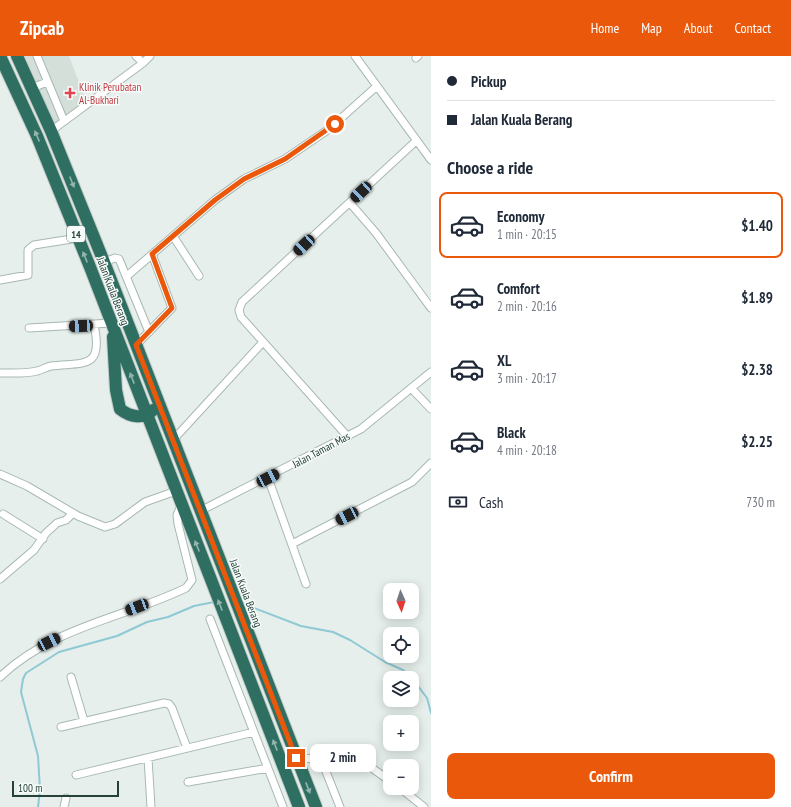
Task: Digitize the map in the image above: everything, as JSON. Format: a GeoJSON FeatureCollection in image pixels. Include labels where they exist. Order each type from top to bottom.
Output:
{"type":"FeatureCollection","features":[{"type":"Feature","properties":{"kind":"highway","name":"Jalan Kuala Berang"},"geometry":{"type":"LineString","coordinates":[[0,56],[37,136],[78,238],[299,807]]}},
{"type":"Feature","properties":{"kind":"highway","name":"Jalan Kuala Berang"},"geometry":{"type":"LineString","coordinates":[[17,56],[51,131],[104,262],[316,807]]}},
{"type":"Feature","properties":{"kind":"highway"},"geometry":{"type":"LineString","coordinates":[[112,324],[116,390],[120,409],[132,416],[146,414],[155,407],[156,401],[153,387]]}},
{"type":"Feature","properties":{"kind":"street"},"geometry":{"type":"LineString","coordinates":[[37,56],[64,121]]}},
{"type":"Feature","properties":{"kind":"street"},"geometry":{"type":"LineString","coordinates":[[136,56],[143,63]]}},
{"type":"Feature","properties":{"kind":"street"},"geometry":{"type":"LineString","coordinates":[[51,131],[143,63],[150,56]]}},
{"type":"Feature","properties":{"kind":"street"},"geometry":{"type":"LineString","coordinates":[[355,56],[431,160]]}},
{"type":"Feature","properties":{"kind":"street"},"geometry":{"type":"LineString","coordinates":[[32,88],[47,82]]}},
{"type":"Feature","properties":{"kind":"street"},"geometry":{"type":"LineString","coordinates":[[127,276],[215,200],[244,179],[285,159],[329,129],[377,86]]}},
{"type":"Feature","properties":{"kind":"street"},"geometry":{"type":"LineString","coordinates":[[348,437],[241,317],[239,314],[240,306],[416,141]]}},
{"type":"Feature","properties":{"kind":"street"},"geometry":{"type":"LineString","coordinates":[[350,203],[376,233],[431,308]]}},
{"type":"Feature","properties":{"kind":"street"},"geometry":{"type":"LineString","coordinates":[[173,236],[199,276]]}},
{"type":"Feature","properties":{"kind":"street"},"geometry":{"type":"LineString","coordinates":[[0,280],[28,275],[28,250],[34,246],[78,238]]}},
{"type":"Feature","properties":{"kind":"street"},"geometry":{"type":"LineString","coordinates":[[136,345],[172,308],[152,254]]}},
{"type":"Feature","properties":{"kind":"street"},"geometry":{"type":"LineString","coordinates":[[104,262],[117,257],[127,276],[149,332]]}},
{"type":"Feature","properties":{"kind":"street"},"geometry":{"type":"LineString","coordinates":[[29,328],[112,324]]}},
{"type":"Feature","properties":{"kind":"street"},"geometry":{"type":"LineString","coordinates":[[0,373],[30,372],[48,367],[81,365],[89,361],[95,354],[97,346],[94,325]]}},
{"type":"Feature","properties":{"kind":"street"},"geometry":{"type":"LineString","coordinates":[[173,440],[264,342]]}},
{"type":"Feature","properties":{"kind":"street","name":"Jalan Taman Mas"},"geometry":{"type":"LineString","coordinates":[[200,511],[348,437],[361,429],[431,372]]}},
{"type":"Feature","properties":{"kind":"street"},"geometry":{"type":"LineString","coordinates":[[412,388],[431,409]]}},
{"type":"Feature","properties":{"kind":"street"},"geometry":{"type":"LineString","coordinates":[[292,544],[412,482],[431,463]]}},
{"type":"Feature","properties":{"kind":"street"},"geometry":{"type":"LineString","coordinates":[[0,474],[27,486],[73,514],[100,526],[110,527],[145,502],[176,491]]}},
{"type":"Feature","properties":{"kind":"street"},"geometry":{"type":"LineString","coordinates":[[268,478],[306,584]]}},
{"type":"Feature","properties":{"kind":"street"},"geometry":{"type":"LineString","coordinates":[[0,677],[20,660],[56,638],[186,588],[192,580],[178,524],[177,515],[181,506]]}},
{"type":"Feature","properties":{"kind":"street"},"geometry":{"type":"LineString","coordinates":[[3,514],[43,539]]}},
{"type":"Feature","properties":{"kind":"street"},"geometry":{"type":"LineString","coordinates":[[0,579],[34,550],[57,523],[66,520],[73,514]]}},
{"type":"Feature","properties":{"kind":"street"},"geometry":{"type":"LineString","coordinates":[[210,619],[283,807]]}},
{"type":"Feature","properties":{"kind":"street"},"geometry":{"type":"LineString","coordinates":[[225,658],[239,652]]}},
{"type":"Feature","properties":{"kind":"street"},"geometry":{"type":"LineString","coordinates":[[71,677],[84,721]]}},
{"type":"Feature","properties":{"kind":"street"},"geometry":{"type":"LineString","coordinates":[[61,727],[157,703],[169,704],[172,708],[187,748]]}},
{"type":"Feature","properties":{"kind":"street"},"geometry":{"type":"LineString","coordinates":[[76,775],[254,732]]}},
{"type":"Feature","properties":{"kind":"street"},"geometry":{"type":"LineString","coordinates":[[148,758],[151,807]]}},
{"type":"Feature","properties":{"kind":"street"},"geometry":{"type":"LineString","coordinates":[[296,758],[362,761],[383,776]]}},
{"type":"Feature","properties":{"kind":"street"},"geometry":{"type":"LineString","coordinates":[[321,759],[340,807]]}},
{"type":"Feature","properties":{"kind":"street"},"geometry":{"type":"LineString","coordinates":[[188,782],[268,768]]}},
{"type":"Feature","properties":{"kind":"street"},"geometry":{"type":"LineString","coordinates":[[409,795],[424,807]]}},
{"type":"Feature","properties":{"kind":"street"},"geometry":{"type":"LineString","coordinates":[[64,807],[66,798]]}},
{"type":"Feature","properties":{"kind":"shaded area"},"geometry":{"type":"Polygon","coordinates":[[[25,56],[69,56],[88,106],[57,129],[25,56]]]}},
{"type":"Feature","properties":{"kind":"waterway"},"geometry":{"type":"LineString","coordinates":[[38,807],[40,790],[38,756],[21,692],[23,679],[26,673],[59,652],[117,636],[147,622],[168,617],[194,606],[214,602]]}},
{"type":"Feature","properties":{"kind":"waterway"},"geometry":{"type":"LineString","coordinates":[[241,603],[301,626],[333,632],[350,640],[385,662],[404,671]]}},
{"type":"Feature","properties":{"kind":"waterway"},"geometry":{"type":"LineString","coordinates":[[419,687],[427,698],[431,713]]}},
{"type":"Feature","properties":{"kind":"place","name":"Klinik Perubatan Al-Bukhari"},"geometry":{"type":"Point","coordinates":[70,93]}},
{"type":"Feature","properties":{"kind":"route"},"geometry":{"type":"LineString","coordinates":[[296,758],[136,345],[171,311],[172,308],[152,254],[215,200],[244,179],[285,159],[335,124]]}}]}
